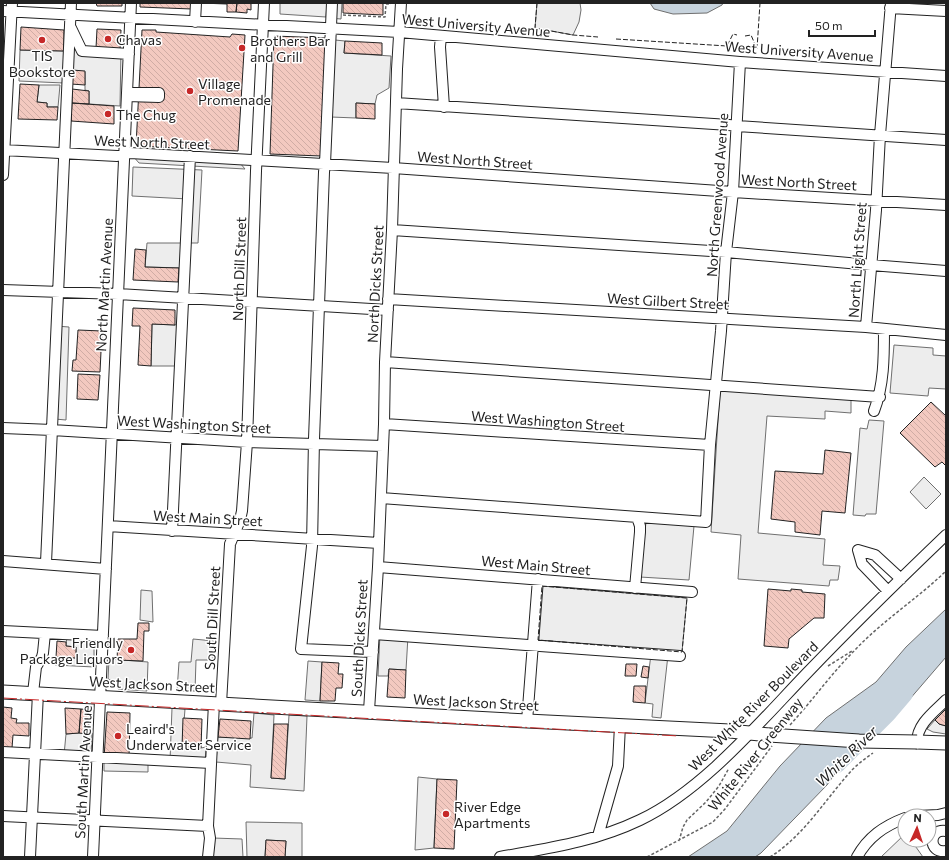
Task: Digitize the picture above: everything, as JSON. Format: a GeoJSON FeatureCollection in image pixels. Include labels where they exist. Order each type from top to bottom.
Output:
{"type":"FeatureCollection","features":[{"type":"Feature","properties":{"kind":"main road","name":"West Jackson Street"},"geometry":{"type":"LineString","coordinates":[[3,692],[750,732],[771,740],[946,743]]}},
{"type":"Feature","properties":{"kind":"street"},"geometry":{"type":"LineString","coordinates":[[46,563],[71,3]]}},
{"type":"Feature","properties":{"kind":"street","name":"North Martin Avenue"},"geometry":{"type":"LineString","coordinates":[[106,568],[131,3]]}},
{"type":"Feature","properties":{"kind":"street"},"geometry":{"type":"LineString","coordinates":[[195,22],[196,3]]}},
{"type":"Feature","properties":{"kind":"street","name":"North Dill Street"},"geometry":{"type":"LineString","coordinates":[[233,534],[240,520],[242,511],[247,442],[251,303],[264,3]]}},
{"type":"Feature","properties":{"kind":"street"},"geometry":{"type":"LineString","coordinates":[[332,3],[319,307],[312,546],[301,649],[373,652]]}},
{"type":"Feature","properties":{"kind":"street","name":"North Dicks Street"},"geometry":{"type":"LineString","coordinates":[[378,567],[385,362],[392,230],[399,32],[398,4]]}},
{"type":"Feature","properties":{"kind":"street"},"geometry":{"type":"LineString","coordinates":[[891,5],[946,12]]}},
{"type":"Feature","properties":{"kind":"street","name":"North Light Street"},"geometry":{"type":"LineString","coordinates":[[866,327],[891,5]]}},
{"type":"Feature","properties":{"kind":"street"},"geometry":{"type":"LineString","coordinates":[[3,175],[9,8]]}},
{"type":"Feature","properties":{"kind":"street","name":"West University Avenue"},"geometry":{"type":"LineString","coordinates":[[9,8],[70,14],[195,22],[399,32],[740,62],[946,76]]}},
{"type":"Feature","properties":{"kind":"street"},"geometry":{"type":"LineString","coordinates":[[70,27],[82,51],[129,54]]}},
{"type":"Feature","properties":{"kind":"street"},"geometry":{"type":"LineString","coordinates":[[441,36],[440,47],[444,107]]}},
{"type":"Feature","properties":{"kind":"street","name":"North Greenwood Avenue"},"geometry":{"type":"LineString","coordinates":[[637,517],[706,522],[710,445],[726,252],[733,192],[740,62]]}},
{"type":"Feature","properties":{"kind":"street"},"geometry":{"type":"LineString","coordinates":[[396,103],[729,124],[736,126],[946,140]]}},
{"type":"Feature","properties":{"kind":"street","name":"West North Street"},"geometry":{"type":"LineString","coordinates":[[4,150],[117,156],[130,153],[190,156],[946,205]]}},
{"type":"Feature","properties":{"kind":"street"},"geometry":{"type":"LineString","coordinates":[[172,531],[190,156]]}},
{"type":"Feature","properties":{"kind":"street"},"geometry":{"type":"LineString","coordinates":[[392,230],[726,252],[946,271]]}},
{"type":"Feature","properties":{"kind":"street"},"geometry":{"type":"LineString","coordinates":[[3,290],[118,294],[388,310]]}},
{"type":"Feature","properties":{"kind":"street","name":"West Gilbert Street"},"geometry":{"type":"LineString","coordinates":[[388,299],[866,327],[946,335]]}},
{"type":"Feature","properties":{"kind":"street"},"geometry":{"type":"LineString","coordinates":[[874,411],[880,397],[884,357],[884,329]]}},
{"type":"Feature","properties":{"kind":"street"},"geometry":{"type":"LineString","coordinates":[[385,362],[880,397]]}},
{"type":"Feature","properties":{"kind":"street","name":"West Washington Street"},"geometry":{"type":"LineString","coordinates":[[384,424],[710,445]]}},
{"type":"Feature","properties":{"kind":"street","name":"West Washington Street"},"geometry":{"type":"LineString","coordinates":[[3,428],[247,442],[383,446]]}},
{"type":"Feature","properties":{"kind":"street"},"geometry":{"type":"LineString","coordinates":[[381,498],[637,517],[640,532],[634,588]]}},
{"type":"Feature","properties":{"kind":"street","name":"West Main Street"},"geometry":{"type":"LineString","coordinates":[[108,526],[172,531],[379,542]]}},
{"type":"Feature","properties":{"kind":"street","name":"South Dill Street"},"geometry":{"type":"LineString","coordinates":[[208,857],[210,838],[208,826],[211,763],[218,704],[230,544],[233,534]]}},
{"type":"Feature","properties":{"kind":"street","name":"West White River Boulevard"},"geometry":{"type":"LineString","coordinates":[[500,857],[559,847],[598,836],[641,820],[670,802],[702,778],[750,732],[854,624],[946,535]]}},
{"type":"Feature","properties":{"kind":"street"},"geometry":{"type":"LineString","coordinates":[[888,591],[862,564],[858,550],[875,556],[901,579]]}},
{"type":"Feature","properties":{"kind":"street"},"geometry":{"type":"LineString","coordinates":[[3,561],[106,568]]}},
{"type":"Feature","properties":{"kind":"street","name":"West Main Street"},"geometry":{"type":"LineString","coordinates":[[378,567],[692,592]]}},
{"type":"Feature","properties":{"kind":"street","name":"South Dicks Street"},"geometry":{"type":"LineString","coordinates":[[369,711],[378,567]]}},
{"type":"Feature","properties":{"kind":"street","name":"South Martin Avenue"},"geometry":{"type":"LineString","coordinates":[[93,857],[106,568]]}},
{"type":"Feature","properties":{"kind":"street"},"geometry":{"type":"LineString","coordinates":[[527,721],[538,579]]}},
{"type":"Feature","properties":{"kind":"street"},"geometry":{"type":"LineString","coordinates":[[3,630],[103,636]]}},
{"type":"Feature","properties":{"kind":"street"},"geometry":{"type":"LineString","coordinates":[[30,857],[35,753],[36,667],[43,653],[45,633]]}},
{"type":"Feature","properties":{"kind":"street"},"geometry":{"type":"LineString","coordinates":[[374,634],[680,656]]}},
{"type":"Feature","properties":{"kind":"street"},"geometry":{"type":"LineString","coordinates":[[917,742],[917,735],[920,728],[946,700]]}},
{"type":"Feature","properties":{"kind":"street"},"geometry":{"type":"LineString","coordinates":[[598,836],[618,766],[620,725]]}},
{"type":"Feature","properties":{"kind":"street"},"geometry":{"type":"LineString","coordinates":[[3,752],[211,763]]}},
{"type":"Feature","properties":{"kind":"street"},"geometry":{"type":"LineString","coordinates":[[3,816],[208,826]]}},
{"type":"Feature","properties":{"kind":"street"},"geometry":{"type":"LineString","coordinates":[[857,857],[861,848],[871,837],[887,826],[897,822]]}},
{"type":"Feature","properties":{"kind":"street"},"geometry":{"type":"LineString","coordinates":[[940,853],[934,847],[933,838],[939,831],[946,831]]}},
{"type":"Feature","properties":{"kind":"path"},"geometry":{"type":"LineString","coordinates":[[343,15],[385,17],[386,4],[398,4]]}},
{"type":"Feature","properties":{"kind":"path","name":"White River Greenway"},"geometry":{"type":"LineString","coordinates":[[787,729],[854,650],[946,571]]}},
{"type":"Feature","properties":{"kind":"path","name":"White River Greenway"},"geometry":{"type":"LineString","coordinates":[[827,666],[854,650]]}},
{"type":"Feature","properties":{"kind":"path","name":"White River Greenway"},"geometry":{"type":"LineString","coordinates":[[647,857],[713,822],[726,809],[771,740]]}},
{"type":"Feature","properties":{"kind":"path"},"geometry":{"type":"LineString","coordinates":[[770,857],[784,848],[822,807],[854,768],[876,750]]}},
{"type":"Feature","properties":{"kind":"path","name":"White River Greenway"},"geometry":{"type":"LineString","coordinates":[[679,841],[687,820],[706,802],[719,786],[729,766]]}},
{"type":"Feature","properties":{"kind":"shaded area"},"geometry":{"type":"Polygon","coordinates":[[[280,3],[327,3],[326,17],[280,14],[280,3]]]}},
{"type":"Feature","properties":{"kind":"shaded area"},"geometry":{"type":"Polygon","coordinates":[[[330,3],[342,3],[341,19],[329,18],[330,3]]]}},
{"type":"Feature","properties":{"kind":"shaded area"},"geometry":{"type":"Polygon","coordinates":[[[537,3],[580,3],[581,10],[579,22],[573,35],[535,28],[537,3]]]}},
{"type":"Feature","properties":{"kind":"shaded area"},"geometry":{"type":"Polygon","coordinates":[[[73,39],[84,48],[121,50],[120,106],[89,104],[89,91],[85,90],[85,72],[72,70],[73,39]]]}},
{"type":"Feature","properties":{"kind":"shaded area"},"geometry":{"type":"Polygon","coordinates":[[[335,40],[345,41],[344,53],[391,56],[389,88],[377,95],[375,104],[356,103],[356,118],[331,117],[335,40]]]}},
{"type":"Feature","properties":{"kind":"shaded area"},"geometry":{"type":"Polygon","coordinates":[[[20,50],[64,51],[64,83],[19,81],[20,50]]]}},
{"type":"Feature","properties":{"kind":"shaded area"},"geometry":{"type":"Polygon","coordinates":[[[39,85],[60,85],[58,107],[47,107],[47,103],[37,102],[39,85]]]}},
{"type":"Feature","properties":{"kind":"shaded area"},"geometry":{"type":"Polygon","coordinates":[[[133,156],[240,163],[245,169],[139,163],[133,156]]]}},
{"type":"Feature","properties":{"kind":"shaded area"},"geometry":{"type":"Polygon","coordinates":[[[133,167],[202,170],[198,243],[186,243],[188,199],[132,196],[133,167]]]}},
{"type":"Feature","properties":{"kind":"shaded area"},"geometry":{"type":"Polygon","coordinates":[[[147,243],[186,243],[185,268],[145,267],[147,243]]]}},
{"type":"Feature","properties":{"kind":"shaded area"},"geometry":{"type":"Polygon","coordinates":[[[152,324],[182,324],[180,366],[151,366],[152,324]]]}},
{"type":"Feature","properties":{"kind":"shaded area"},"geometry":{"type":"Polygon","coordinates":[[[56,326],[69,327],[66,420],[55,419],[56,326]]]}},
{"type":"Feature","properties":{"kind":"shaded area"},"geometry":{"type":"Polygon","coordinates":[[[894,345],[933,348],[933,355],[946,356],[946,389],[929,388],[928,396],[890,393],[894,345]]]}},
{"type":"Feature","properties":{"kind":"shaded area"},"geometry":{"type":"Polygon","coordinates":[[[720,389],[851,399],[851,413],[825,411],[825,419],[767,416],[758,533],[825,539],[823,565],[840,566],[838,580],[830,580],[829,586],[738,579],[741,535],[711,532],[720,389]]]}},
{"type":"Feature","properties":{"kind":"shaded area"},"geometry":{"type":"Polygon","coordinates":[[[869,420],[884,421],[876,514],[866,514],[865,516],[853,515],[860,428],[867,429],[869,420]]]}},
{"type":"Feature","properties":{"kind":"shaded area"},"geometry":{"type":"Polygon","coordinates":[[[924,477],[941,494],[926,509],[910,492],[924,477]]]}},
{"type":"Feature","properties":{"kind":"shaded area"},"geometry":{"type":"Polygon","coordinates":[[[646,522],[694,526],[689,580],[640,577],[646,522]]]}},
{"type":"Feature","properties":{"kind":"shaded area"},"geometry":{"type":"Polygon","coordinates":[[[542,586],[687,598],[682,652],[538,640],[542,586]]]}},
{"type":"Feature","properties":{"kind":"shaded area"},"geometry":{"type":"Polygon","coordinates":[[[141,590],[152,591],[153,622],[140,620],[141,590]]]}},
{"type":"Feature","properties":{"kind":"shaded area"},"geometry":{"type":"Polygon","coordinates":[[[380,634],[408,636],[406,670],[389,669],[388,676],[378,676],[380,634]]]}},
{"type":"Feature","properties":{"kind":"shaded area"},"geometry":{"type":"Polygon","coordinates":[[[67,636],[94,637],[94,667],[55,665],[56,657],[76,658],[76,647],[66,646],[67,636]]]}},
{"type":"Feature","properties":{"kind":"shaded area"},"geometry":{"type":"Polygon","coordinates":[[[193,639],[214,641],[213,660],[196,660],[195,691],[177,691],[179,662],[191,662],[193,639]]]}},
{"type":"Feature","properties":{"kind":"shaded area"},"geometry":{"type":"Polygon","coordinates":[[[651,654],[668,655],[661,718],[652,717],[653,704],[645,703],[651,654]]]}},
{"type":"Feature","properties":{"kind":"shaded area"},"geometry":{"type":"Polygon","coordinates":[[[109,659],[148,662],[147,691],[118,689],[117,682],[108,679],[109,659]]]}},
{"type":"Feature","properties":{"kind":"shaded area"},"geometry":{"type":"Polygon","coordinates":[[[308,661],[322,662],[320,701],[305,700],[308,661]]]}},
{"type":"Feature","properties":{"kind":"shaded area"},"geometry":{"type":"Polygon","coordinates":[[[172,708],[185,709],[182,747],[206,747],[205,763],[170,761],[172,708]]]}},
{"type":"Feature","properties":{"kind":"shaded area"},"geometry":{"type":"Polygon","coordinates":[[[254,713],[274,715],[271,778],[285,779],[289,715],[307,716],[304,791],[250,787],[251,765],[216,762],[218,737],[252,738],[254,713]]]}},
{"type":"Feature","properties":{"kind":"shaded area"},"geometry":{"type":"Polygon","coordinates":[[[935,720],[939,724],[946,726],[946,734],[933,732],[927,729],[935,720]]]}},
{"type":"Feature","properties":{"kind":"shaded area"},"geometry":{"type":"Polygon","coordinates":[[[92,733],[91,757],[64,755],[66,734],[92,733]]]}},
{"type":"Feature","properties":{"kind":"shaded area"},"geometry":{"type":"Polygon","coordinates":[[[104,758],[148,760],[148,772],[104,771],[104,758]]]}},
{"type":"Feature","properties":{"kind":"shaded area"},"geometry":{"type":"Polygon","coordinates":[[[418,777],[437,779],[434,848],[415,850],[418,777]]]}},
{"type":"Feature","properties":{"kind":"shaded area"},"geometry":{"type":"Polygon","coordinates":[[[246,822],[302,823],[302,857],[285,857],[286,841],[266,840],[265,857],[247,857],[246,822]]]}},
{"type":"Feature","properties":{"kind":"shaded area"},"geometry":{"type":"Polygon","coordinates":[[[213,838],[242,839],[243,857],[213,857],[213,838]]]}},
{"type":"Feature","properties":{"kind":"shaded area"},"geometry":{"type":"Polygon","coordinates":[[[897,842],[897,848],[917,848],[923,857],[881,857],[897,842]]]}},
{"type":"Feature","properties":{"kind":"water"},"geometry":{"type":"Polygon","coordinates":[[[650,3],[723,3],[707,13],[673,14],[654,9],[650,3]]]}},
{"type":"Feature","properties":{"kind":"water"},"geometry":{"type":"Polygon","coordinates":[[[946,609],[946,657],[909,700],[871,723],[827,785],[761,853],[755,857],[688,857],[727,831],[780,766],[826,718],[876,682],[906,647],[946,609]]]}},
{"type":"Feature","properties":{"kind":"building"},"geometry":{"type":"Polygon","coordinates":[[[96,3],[122,3],[122,6],[97,6],[96,3]]]}},
{"type":"Feature","properties":{"kind":"building"},"geometry":{"type":"Polygon","coordinates":[[[140,3],[192,3],[192,9],[140,7],[140,3]]]}},
{"type":"Feature","properties":{"kind":"building"},"geometry":{"type":"Polygon","coordinates":[[[200,3],[227,3],[227,4],[200,3]]]}},
{"type":"Feature","properties":{"kind":"building"},"geometry":{"type":"Polygon","coordinates":[[[227,3],[237,3],[236,12],[227,12],[227,3]]]}},
{"type":"Feature","properties":{"kind":"building"},"geometry":{"type":"Polygon","coordinates":[[[237,3],[251,3],[251,10],[247,9],[247,13],[236,12],[237,3]]]}},
{"type":"Feature","properties":{"kind":"building"},"geometry":{"type":"Polygon","coordinates":[[[343,3],[383,3],[383,15],[343,13],[343,3]]]}},
{"type":"Feature","properties":{"kind":"building","name":"TIS Bookstore"},"geometry":{"type":"Polygon","coordinates":[[[21,27],[64,30],[64,51],[20,50],[21,27]]]}},
{"type":"Feature","properties":{"kind":"building","name":"Chavas"},"geometry":{"type":"Polygon","coordinates":[[[97,29],[121,30],[120,50],[96,48],[97,29]]]}},
{"type":"Feature","properties":{"kind":"building","name":"Village Promenade"},"geometry":{"type":"Polygon","coordinates":[[[142,30],[230,37],[232,34],[245,35],[238,151],[136,146],[142,30]]]}},
{"type":"Feature","properties":{"kind":"building","name":"Village Promenade"},"geometry":{"type":"Polygon","coordinates":[[[274,36],[327,38],[321,156],[270,154],[274,36]]]}},
{"type":"Feature","properties":{"kind":"building"},"geometry":{"type":"Polygon","coordinates":[[[345,41],[382,43],[382,55],[344,53],[345,41]]]}},
{"type":"Feature","properties":{"kind":"building"},"geometry":{"type":"Polygon","coordinates":[[[72,70],[85,71],[85,85],[71,84],[72,70]]]}},
{"type":"Feature","properties":{"kind":"building"},"geometry":{"type":"Polygon","coordinates":[[[20,84],[39,85],[37,102],[47,103],[47,107],[58,107],[57,120],[18,119],[20,84]]]}},
{"type":"Feature","properties":{"kind":"building"},"geometry":{"type":"Polygon","coordinates":[[[72,89],[89,91],[89,104],[72,103],[72,89]]]}},
{"type":"Feature","properties":{"kind":"building"},"geometry":{"type":"Polygon","coordinates":[[[72,103],[114,106],[114,124],[71,121],[72,103]]]}},
{"type":"Feature","properties":{"kind":"building"},"geometry":{"type":"Polygon","coordinates":[[[356,103],[375,104],[375,119],[356,118],[356,103]]]}},
{"type":"Feature","properties":{"kind":"building"},"geometry":{"type":"Polygon","coordinates":[[[135,249],[146,250],[145,267],[179,268],[178,282],[133,280],[135,249]]]}},
{"type":"Feature","properties":{"kind":"building"},"geometry":{"type":"Polygon","coordinates":[[[133,308],[175,310],[175,325],[152,324],[151,366],[138,365],[140,326],[132,326],[133,308]]]}},
{"type":"Feature","properties":{"kind":"building"},"geometry":{"type":"Polygon","coordinates":[[[78,330],[102,331],[100,372],[72,371],[73,360],[76,360],[78,330]]]}},
{"type":"Feature","properties":{"kind":"building"},"geometry":{"type":"Polygon","coordinates":[[[78,374],[100,375],[98,400],[77,399],[78,374]]]}},
{"type":"Feature","properties":{"kind":"building"},"geometry":{"type":"Polygon","coordinates":[[[931,402],[946,416],[946,466],[942,462],[935,467],[900,433],[931,402]]]}},
{"type":"Feature","properties":{"kind":"building"},"geometry":{"type":"Polygon","coordinates":[[[825,450],[851,453],[845,513],[822,511],[820,535],[795,532],[795,522],[771,519],[775,471],[823,474],[825,450]]]}},
{"type":"Feature","properties":{"kind":"building"},"geometry":{"type":"Polygon","coordinates":[[[768,589],[791,591],[791,589],[802,590],[802,592],[825,594],[824,618],[814,618],[789,639],[788,648],[764,646],[768,589]]]}},
{"type":"Feature","properties":{"kind":"building","name":"Friendly Package Liquors"},"geometry":{"type":"Polygon","coordinates":[[[138,623],[149,623],[149,631],[144,631],[143,661],[117,660],[118,639],[137,639],[138,623]]]}},
{"type":"Feature","properties":{"kind":"building"},"geometry":{"type":"Polygon","coordinates":[[[57,641],[66,642],[66,646],[76,647],[76,658],[56,657],[57,641]]]}},
{"type":"Feature","properties":{"kind":"building"},"geometry":{"type":"Polygon","coordinates":[[[322,662],[339,663],[338,674],[343,674],[342,688],[336,688],[335,701],[320,701],[322,662]]]}},
{"type":"Feature","properties":{"kind":"building"},"geometry":{"type":"Polygon","coordinates":[[[626,664],[637,664],[636,676],[625,676],[626,664]]]}},
{"type":"Feature","properties":{"kind":"building"},"geometry":{"type":"Polygon","coordinates":[[[643,666],[649,667],[648,678],[641,677],[643,666]]]}},
{"type":"Feature","properties":{"kind":"building"},"geometry":{"type":"Polygon","coordinates":[[[389,669],[406,670],[405,698],[387,697],[389,669]]]}},
{"type":"Feature","properties":{"kind":"building"},"geometry":{"type":"Polygon","coordinates":[[[634,686],[646,686],[645,703],[633,702],[634,686]]]}},
{"type":"Feature","properties":{"kind":"building"},"geometry":{"type":"Polygon","coordinates":[[[3,707],[12,708],[11,718],[17,719],[16,723],[29,723],[29,736],[13,735],[12,748],[3,748],[3,707]]]}},
{"type":"Feature","properties":{"kind":"building"},"geometry":{"type":"Polygon","coordinates":[[[65,708],[81,709],[79,733],[66,734],[65,708]]]}},
{"type":"Feature","properties":{"kind":"building"},"geometry":{"type":"Polygon","coordinates":[[[81,709],[90,710],[88,734],[79,733],[81,709]]]}},
{"type":"Feature","properties":{"kind":"building"},"geometry":{"type":"Polygon","coordinates":[[[946,709],[946,726],[939,724],[935,720],[946,709]]]}},
{"type":"Feature","properties":{"kind":"building","name":"Leaird's Underwater Service"},"geometry":{"type":"Polygon","coordinates":[[[107,712],[130,713],[129,760],[104,758],[107,712]]]}},
{"type":"Feature","properties":{"kind":"building"},"geometry":{"type":"Polygon","coordinates":[[[183,718],[202,719],[201,748],[182,747],[183,718]]]}},
{"type":"Feature","properties":{"kind":"building"},"geometry":{"type":"Polygon","coordinates":[[[220,719],[251,721],[250,739],[218,737],[220,719]]]}},
{"type":"Feature","properties":{"kind":"building"},"geometry":{"type":"Polygon","coordinates":[[[274,724],[288,724],[285,779],[271,778],[274,724]]]}},
{"type":"Feature","properties":{"kind":"building","name":"River Edge Apartments"},"geometry":{"type":"Polygon","coordinates":[[[437,779],[457,780],[454,849],[434,848],[437,779]]]}},
{"type":"Feature","properties":{"kind":"building"},"geometry":{"type":"Polygon","coordinates":[[[266,840],[286,841],[285,857],[265,857],[266,840]]]}},
{"type":"Feature","properties":{"kind":"waterway","name":"White River"},"geometry":{"type":"LineString","coordinates":[[837,765],[888,714],[905,694]]}},
{"type":"Feature","properties":{"kind":"fence"},"geometry":{"type":"LineString","coordinates":[[537,3],[535,28],[573,35],[598,37]]}},
{"type":"Feature","properties":{"kind":"fence"},"geometry":{"type":"LineString","coordinates":[[745,36],[751,35],[757,49],[760,3]]}},
{"type":"Feature","properties":{"kind":"fence"},"geometry":{"type":"LineString","coordinates":[[616,39],[727,46],[733,34],[737,35]]}},
{"type":"Feature","properties":{"kind":"fence"},"geometry":{"type":"LineString","coordinates":[[542,586],[687,598],[682,652],[538,640],[542,586]]}},
{"type":"Feature","properties":{"kind":"power"},"geometry":{"type":"LineString","coordinates":[[3,698],[679,736]]}},
{"type":"Feature","properties":{"kind":"place","name":"Chavas"},"geometry":{"type":"Point","coordinates":[108,39]}},
{"type":"Feature","properties":{"kind":"place","name":"TIS Bookstore"},"geometry":{"type":"Point","coordinates":[42,40]}},
{"type":"Feature","properties":{"kind":"place","name":"Brothers Bar and Grill"},"geometry":{"type":"Point","coordinates":[242,48]}},
{"type":"Feature","properties":{"kind":"place","name":"Village Promenade"},"geometry":{"type":"Point","coordinates":[190,91]}},
{"type":"Feature","properties":{"kind":"place","name":"The Chug"},"geometry":{"type":"Point","coordinates":[108,114]}},
{"type":"Feature","properties":{"kind":"place","name":"Friendly Package Liquors"},"geometry":{"type":"Point","coordinates":[131,650]}},
{"type":"Feature","properties":{"kind":"place","name":"Leaird's Underwater Service"},"geometry":{"type":"Point","coordinates":[118,736]}},
{"type":"Feature","properties":{"kind":"place","name":"River Edge Apartments"},"geometry":{"type":"Point","coordinates":[446,814]}}]}
